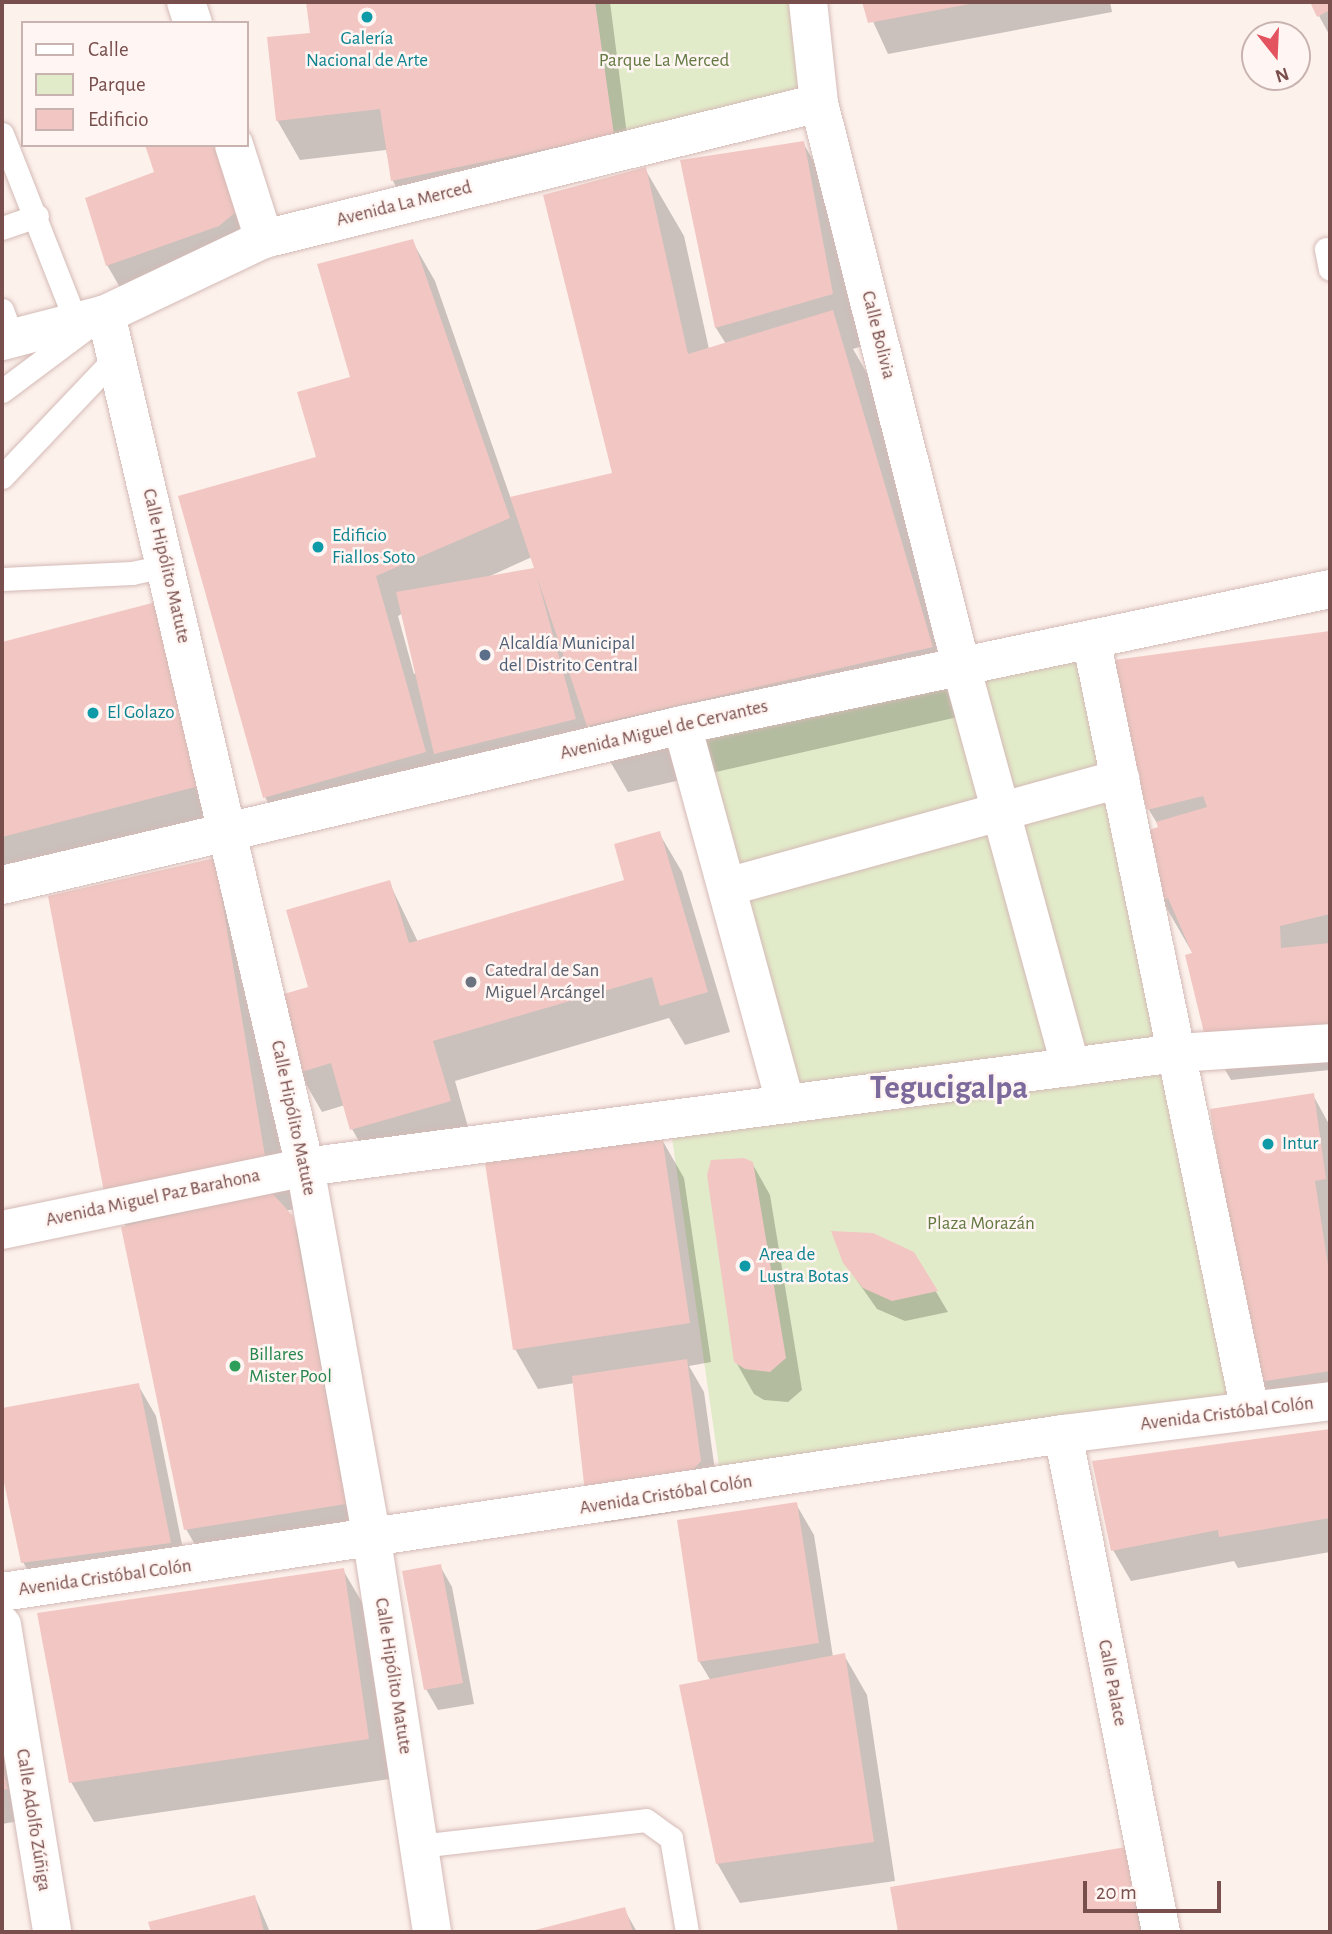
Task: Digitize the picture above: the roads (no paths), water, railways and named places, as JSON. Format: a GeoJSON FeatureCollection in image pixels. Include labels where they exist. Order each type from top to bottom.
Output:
{"type":"FeatureCollection","features":[{"type":"Feature","properties":{"kind":"street"},"geometry":{"type":"LineString","coordinates":[[186,2],[192,21]]}},
{"type":"Feature","properties":{"kind":"street","name":"Calle Bolivia"},"geometry":{"type":"LineString","coordinates":[[808,2],[819,103],[961,666],[1072,1067]]}},
{"type":"Feature","properties":{"kind":"street","name":"Avenida La Merced"},"geometry":{"type":"LineString","coordinates":[[5,330],[91,318],[264,239],[819,103]]}},
{"type":"Feature","properties":{"kind":"street"},"geometry":{"type":"LineString","coordinates":[[235,147],[264,239]]}},
{"type":"Feature","properties":{"kind":"street","name":"Calle Hipólito Matute"},"geometry":{"type":"LineString","coordinates":[[91,318],[117,356],[305,1167],[372,1540],[432,1932]]}},
{"type":"Feature","properties":{"kind":"street","name":"Avenida Miguel de Cervantes"},"geometry":{"type":"LineString","coordinates":[[2,885],[228,829],[682,725],[1330,589]]}},
{"type":"Feature","properties":{"kind":"street"},"geometry":{"type":"LineString","coordinates":[[1091,639],[1250,1411]]}},
{"type":"Feature","properties":{"kind":"street"},"geometry":{"type":"LineString","coordinates":[[682,725],[786,1104]]}},
{"type":"Feature","properties":{"kind":"street"},"geometry":{"type":"LineString","coordinates":[[727,887],[1120,779]]}},
{"type":"Feature","properties":{"kind":"street","name":"Avenida Miguel Paz Barahona"},"geometry":{"type":"LineString","coordinates":[[2,1230],[305,1167],[1177,1053],[1330,1043]]}},
{"type":"Feature","properties":{"kind":"street","name":"Avenida Cristóbal Colón"},"geometry":{"type":"LineString","coordinates":[[2,1592],[372,1540],[1063,1434],[1330,1401]]}},
{"type":"Feature","properties":{"kind":"street","name":"Calle Palace"},"geometry":{"type":"LineString","coordinates":[[1063,1434],[1161,1932]]}},
{"type":"Feature","properties":{"kind":"street","name":"Calle Adolfo Zúñiga"},"geometry":{"type":"LineString","coordinates":[[2,1625],[52,1932]]}},
{"type":"Feature","properties":{"kind":"lane"},"geometry":{"type":"LineString","coordinates":[[2,134],[37,216],[91,318],[2,391]]}},
{"type":"Feature","properties":{"kind":"lane"},"geometry":{"type":"LineString","coordinates":[[2,228],[37,216]]}},
{"type":"Feature","properties":{"kind":"lane"},"geometry":{"type":"LineString","coordinates":[[2,477],[117,356]]}},
{"type":"Feature","properties":{"kind":"lane"},"geometry":{"type":"LineString","coordinates":[[2,579],[132,573],[166,566]]}},
{"type":"Feature","properties":{"kind":"lane"},"geometry":{"type":"LineString","coordinates":[[419,1846],[646,1820],[671,1838],[687,1932]]}},
{"type":"Feature","properties":{"kind":"place","name":"Galería Nacional de Arte"},"geometry":{"type":"Point","coordinates":[367,17]}},
{"type":"Feature","properties":{"kind":"place","name":"Edificio Fiallos Soto"},"geometry":{"type":"Point","coordinates":[318,547]}},
{"type":"Feature","properties":{"kind":"place","name":"Alcaldía Municipal del Distrito Central"},"geometry":{"type":"Point","coordinates":[485,655]}},
{"type":"Feature","properties":{"kind":"place","name":"El Golazo"},"geometry":{"type":"Point","coordinates":[93,713]}},
{"type":"Feature","properties":{"kind":"place","name":"Catedral de San Miguel Arcángel"},"geometry":{"type":"Point","coordinates":[471,982]}},
{"type":"Feature","properties":{"kind":"place","name":"Intur"},"geometry":{"type":"Point","coordinates":[1268,1144]}},
{"type":"Feature","properties":{"kind":"place","name":"Area de Lustra Botas"},"geometry":{"type":"Point","coordinates":[745,1266]}},
{"type":"Feature","properties":{"kind":"place","name":"Billares Mister Pool"},"geometry":{"type":"Point","coordinates":[235,1366]}},
{"type":"Feature","properties":{"kind":"district","name":"Tegucigalpa"},"geometry":{"type":"Point","coordinates":[949,1089]}},
{"type":"Feature","properties":{"kind":"park label","name":"Parque La Merced"},"geometry":{"type":"Point","coordinates":[664,61]}},
{"type":"Feature","properties":{"kind":"park label","name":"Plaza Morazán"},"geometry":{"type":"Point","coordinates":[981,1224]}}]}
